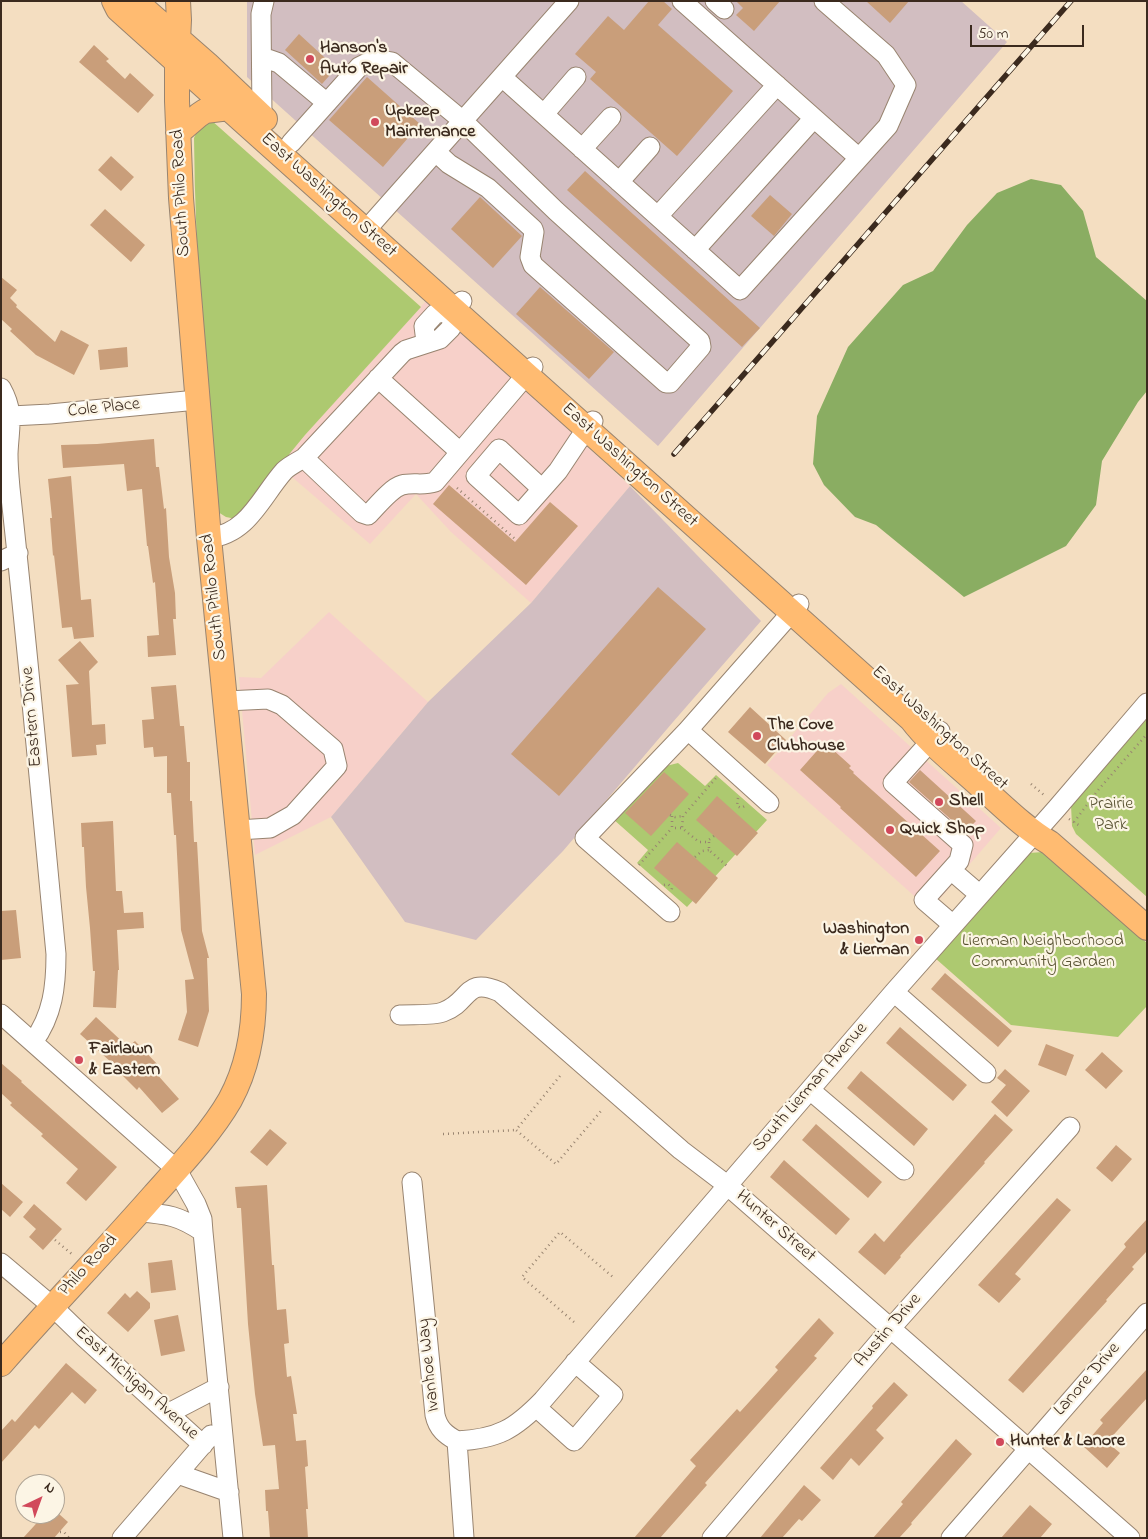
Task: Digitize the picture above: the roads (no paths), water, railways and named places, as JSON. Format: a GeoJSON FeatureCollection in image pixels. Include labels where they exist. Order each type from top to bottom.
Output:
{"type":"FeatureCollection","features":[{"type":"Feature","properties":{"kind":"main road","name":"East Washington Street"},"geometry":{"type":"LineString","coordinates":[[114,1],[118,10],[229,108],[291,142],[351,198],[370,226]]}},
{"type":"Feature","properties":{"kind":"main road","name":"East Washington Street"},"geometry":{"type":"LineString","coordinates":[[135,1],[178,39],[257,122],[370,226],[935,736],[1039,827],[1050,843],[1147,928]]}},
{"type":"Feature","properties":{"kind":"main road","name":"South Philo Road"},"geometry":{"type":"LineString","coordinates":[[176,1170],[212,1127],[229,1101],[242,1074],[250,1046],[254,1019],[254,994],[197,400],[181,198],[178,133],[178,1]]}},
{"type":"Feature","properties":{"kind":"main road"},"geometry":{"type":"LineString","coordinates":[[178,133],[205,111],[229,108]]}},
{"type":"Feature","properties":{"kind":"main road","name":"East Washington Street"},"geometry":{"type":"LineString","coordinates":[[1039,827],[1071,842],[1147,910]]}},
{"type":"Feature","properties":{"kind":"main road","name":"Philo Road"},"geometry":{"type":"LineString","coordinates":[[1,1364],[176,1170]]}},
{"type":"Feature","properties":{"kind":"street"},"geometry":{"type":"LineString","coordinates":[[257,122],[262,56],[261,14],[264,1]]}},
{"type":"Feature","properties":{"kind":"street"},"geometry":{"type":"LineString","coordinates":[[682,1],[859,158]]}},
{"type":"Feature","properties":{"kind":"street"},"geometry":{"type":"LineString","coordinates":[[502,77],[740,290],[888,126],[906,85],[886,56],[824,1]]}},
{"type":"Feature","properties":{"kind":"street"},"geometry":{"type":"LineString","coordinates":[[370,226],[502,77],[558,5]]}},
{"type":"Feature","properties":{"kind":"street"},"geometry":{"type":"LineString","coordinates":[[262,56],[279,63],[326,103]]}},
{"type":"Feature","properties":{"kind":"street"},"geometry":{"type":"LineString","coordinates":[[291,142],[359,67],[375,59],[392,62],[463,121],[556,211],[700,341],[701,347],[670,383],[666,382],[533,265],[530,257],[533,229],[488,188],[449,164],[436,152]]}},
{"type":"Feature","properties":{"kind":"street"},"geometry":{"type":"LineString","coordinates":[[544,114],[576,78]]}},
{"type":"Feature","properties":{"kind":"street"},"geometry":{"type":"LineString","coordinates":[[658,216],[777,85]]}},
{"type":"Feature","properties":{"kind":"street"},"geometry":{"type":"LineString","coordinates":[[582,149],[611,116]]}},
{"type":"Feature","properties":{"kind":"street"},"geometry":{"type":"LineString","coordinates":[[695,250],[814,118]]}},
{"type":"Feature","properties":{"kind":"street"},"geometry":{"type":"LineString","coordinates":[[620,182],[650,147]]}},
{"type":"Feature","properties":{"kind":"street"},"geometry":{"type":"LineString","coordinates":[[210,538],[221,536],[236,528],[249,517],[285,469],[304,458],[406,350],[440,339],[451,328],[458,305]]}},
{"type":"Feature","properties":{"kind":"street"},"geometry":{"type":"LineString","coordinates":[[304,458],[362,513],[368,515],[392,491],[402,485],[426,485],[435,482],[530,370]]}},
{"type":"Feature","properties":{"kind":"street"},"geometry":{"type":"LineString","coordinates":[[378,378],[460,452]]}},
{"type":"Feature","properties":{"kind":"street","name":"Eastern Drive"},"geometry":{"type":"LineString","coordinates":[[1,388],[6,396],[11,416],[8,455],[10,557],[56,954],[52,1003],[46,1021],[33,1042]]}},
{"type":"Feature","properties":{"kind":"street","name":"Cole Place"},"geometry":{"type":"LineString","coordinates":[[11,416],[197,400]]}},
{"type":"Feature","properties":{"kind":"street"},"geometry":{"type":"LineString","coordinates":[[542,489],[558,471],[590,425]]}},
{"type":"Feature","properties":{"kind":"street"},"geometry":{"type":"LineString","coordinates":[[670,912],[585,838],[688,730],[795,608]]}},
{"type":"Feature","properties":{"kind":"street"},"geometry":{"type":"LineString","coordinates":[[226,701],[268,699],[282,705],[334,749],[337,766],[293,815],[270,828],[238,830]]}},
{"type":"Feature","properties":{"kind":"street","name":"South Lierman Avenue"},"geometry":{"type":"LineString","coordinates":[[457,1441],[496,1435],[509,1429],[536,1407],[894,992],[1147,703]]}},
{"type":"Feature","properties":{"kind":"street"},"geometry":{"type":"LineString","coordinates":[[688,730],[769,802]]}},
{"type":"Feature","properties":{"kind":"street"},"geometry":{"type":"LineString","coordinates":[[935,736],[893,783],[963,845],[959,861],[924,900],[953,925]]}},
{"type":"Feature","properties":{"kind":"street"},"geometry":{"type":"LineString","coordinates":[[951,870],[980,895]]}},
{"type":"Feature","properties":{"kind":"street","name":"Hunter Street"},"geometry":{"type":"LineString","coordinates":[[400,1015],[441,1013],[456,1007],[472,990],[478,987],[488,987],[500,992],[681,1150],[727,1185],[1130,1538]]}},
{"type":"Feature","properties":{"kind":"street"},"geometry":{"type":"LineString","coordinates":[[894,992],[986,1072]]}},
{"type":"Feature","properties":{"kind":"street"},"geometry":{"type":"LineString","coordinates":[[1,1014],[176,1170],[196,1204],[202,1219],[234,1538]]}},
{"type":"Feature","properties":{"kind":"street"},"geometry":{"type":"LineString","coordinates":[[810,1090],[904,1170]]}},
{"type":"Feature","properties":{"kind":"street","name":"Austin Drive"},"geometry":{"type":"LineString","coordinates":[[712,1538],[890,1328],[1070,1127]]}},
{"type":"Feature","properties":{"kind":"street","name":"Ivanhoe Way"},"geometry":{"type":"LineString","coordinates":[[412,1182],[435,1415],[437,1423],[445,1434],[457,1441]]}},
{"type":"Feature","properties":{"kind":"street"},"geometry":{"type":"LineString","coordinates":[[139,1212],[180,1218],[203,1232]]}},
{"type":"Feature","properties":{"kind":"street","name":"East Michigan Avenue"},"geometry":{"type":"LineString","coordinates":[[1,1263],[52,1306],[203,1445]]}},
{"type":"Feature","properties":{"kind":"street","name":"Lanore Drive"},"geometry":{"type":"LineString","coordinates":[[951,1538],[1147,1313]]}},
{"type":"Feature","properties":{"kind":"street"},"geometry":{"type":"LineString","coordinates":[[536,1407],[574,1441],[613,1395],[575,1362]]}},
{"type":"Feature","properties":{"kind":"street"},"geometry":{"type":"LineString","coordinates":[[169,1413],[219,1387]]}},
{"type":"Feature","properties":{"kind":"street"},"geometry":{"type":"LineString","coordinates":[[122,1538],[222,1423]]}},
{"type":"Feature","properties":{"kind":"street"},"geometry":{"type":"LineString","coordinates":[[457,1441],[464,1538]]}},
{"type":"Feature","properties":{"kind":"street"},"geometry":{"type":"LineString","coordinates":[[178,1474],[229,1492]]}},
{"type":"Feature","properties":{"kind":"railway"},"geometry":{"type":"LineString","coordinates":[[674,454],[1071,1]]}},
{"type":"Feature","properties":{"kind":"place","name":"Hanson's Auto Repair"},"geometry":{"type":"Point","coordinates":[310,59]}},
{"type":"Feature","properties":{"kind":"place","name":"Upkeep Maintenance"},"geometry":{"type":"Point","coordinates":[375,122]}},
{"type":"Feature","properties":{"kind":"place","name":"The Cove Clubhouse"},"geometry":{"type":"Point","coordinates":[757,736]}},
{"type":"Feature","properties":{"kind":"place","name":"Shell"},"geometry":{"type":"Point","coordinates":[939,802]}},
{"type":"Feature","properties":{"kind":"place","name":"Quick Shop"},"geometry":{"type":"Point","coordinates":[890,830]}},
{"type":"Feature","properties":{"kind":"place","name":"Washington & Lierman"},"geometry":{"type":"Point","coordinates":[919,940]}},
{"type":"Feature","properties":{"kind":"place","name":"Fairlawn & Eastern"},"geometry":{"type":"Point","coordinates":[79,1060]}},
{"type":"Feature","properties":{"kind":"place","name":"Hunter & Lanore"},"geometry":{"type":"Point","coordinates":[1000,1442]}},
{"type":"Feature","properties":{"kind":"park label","name":"Prairie Park"},"geometry":{"type":"Point","coordinates":[1111,815]}},
{"type":"Feature","properties":{"kind":"park label","name":"Lierman Neighborhood Community Garden"},"geometry":{"type":"Point","coordinates":[1043,952]}}]}
